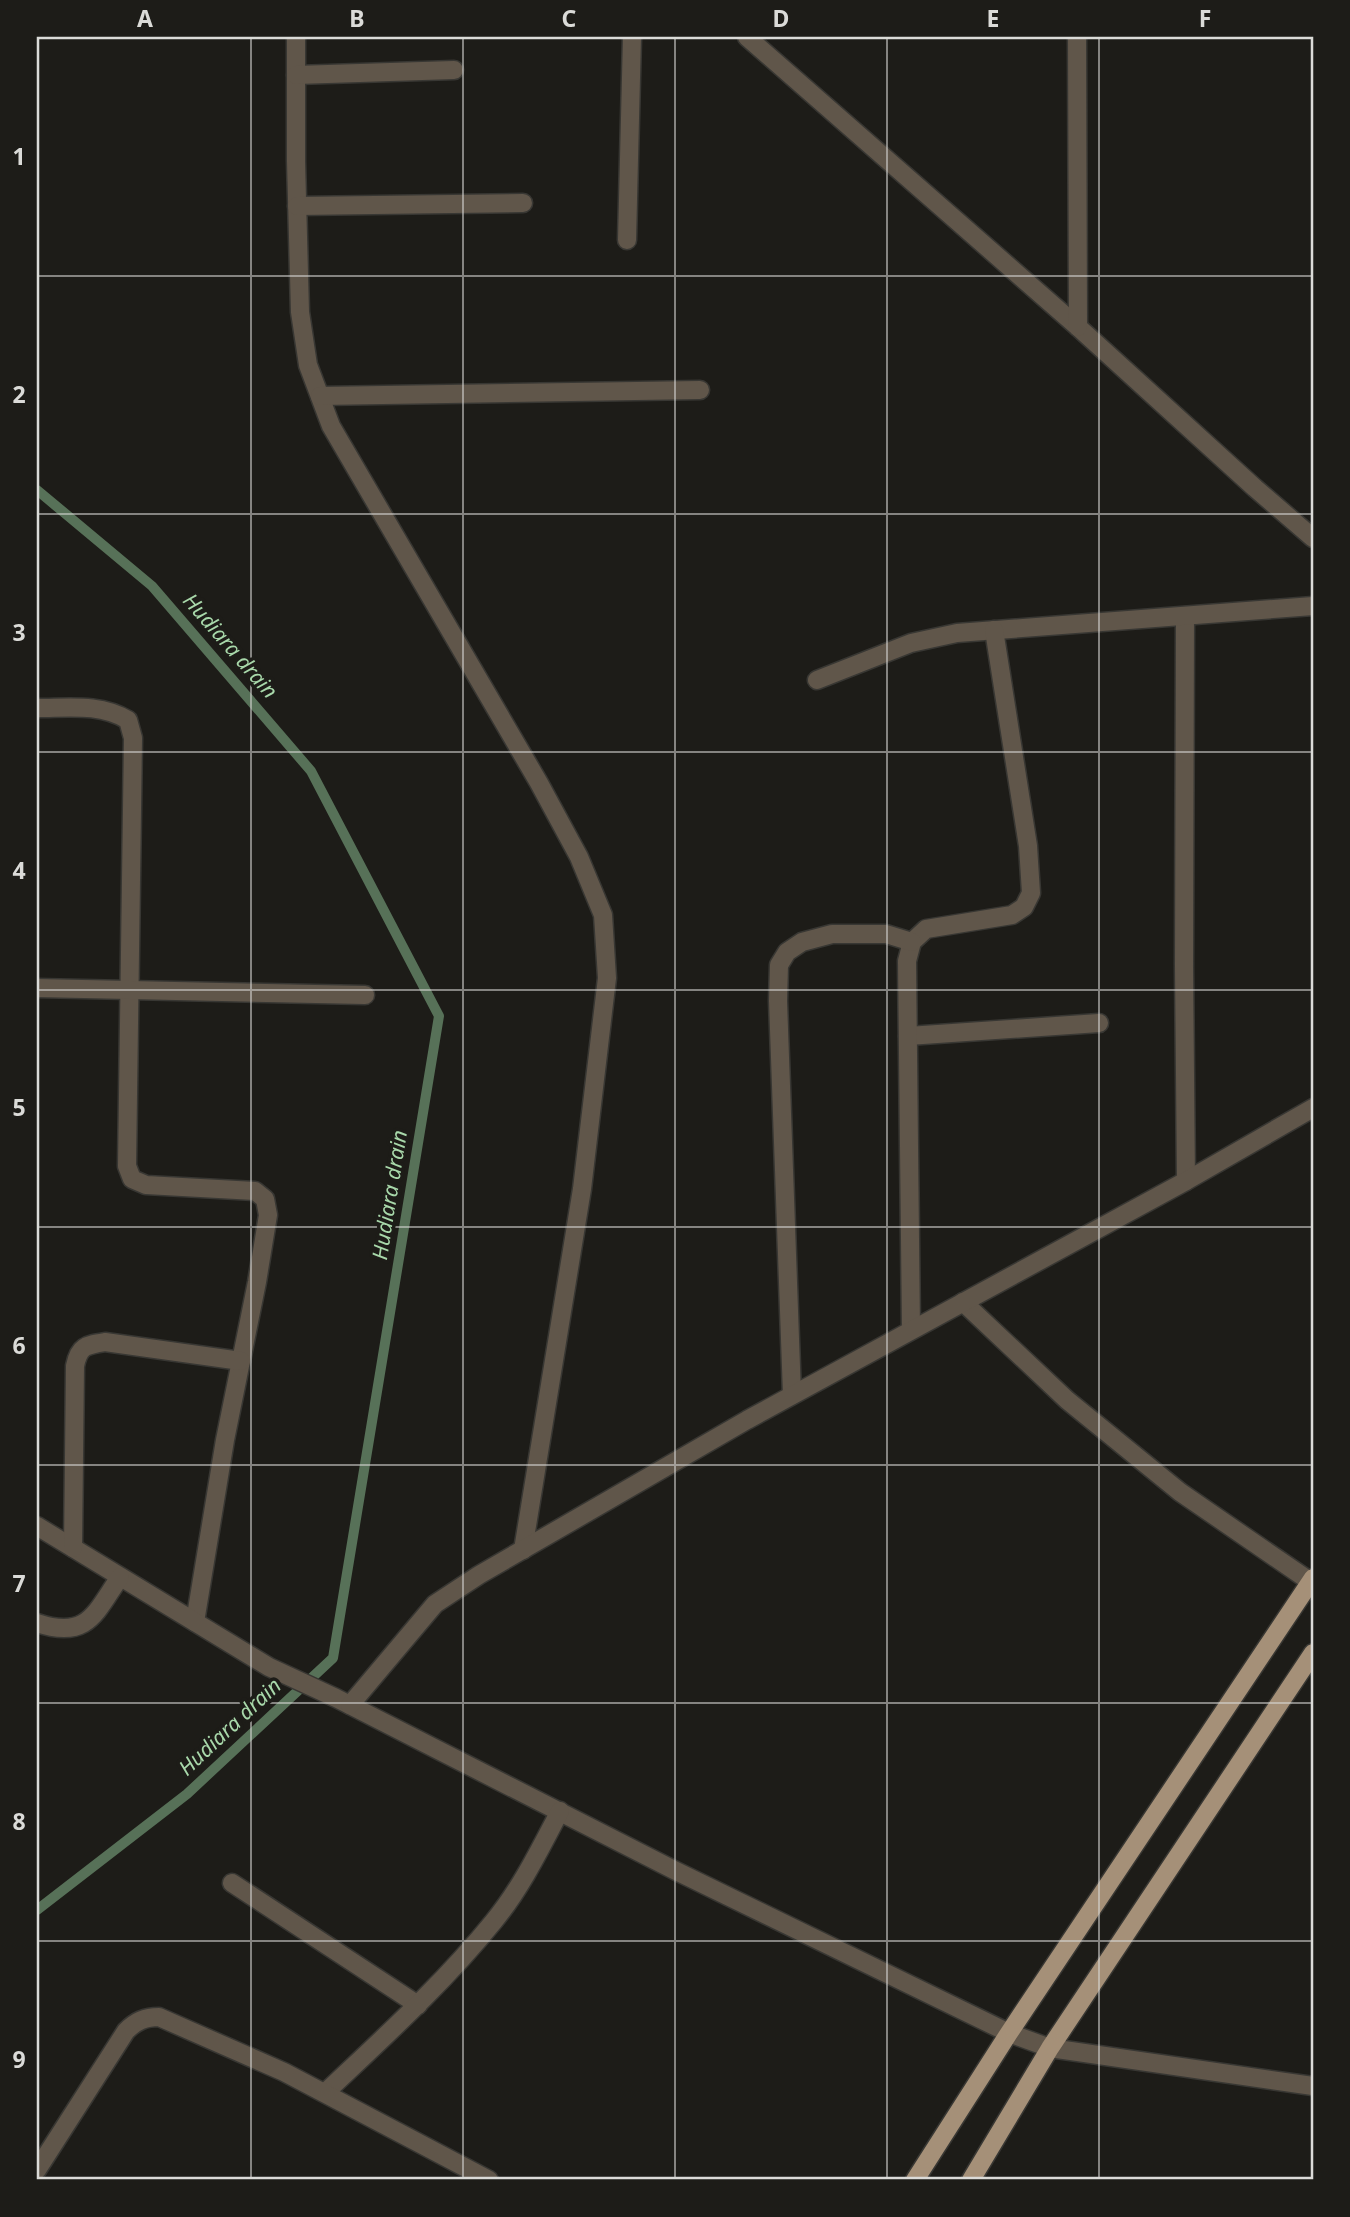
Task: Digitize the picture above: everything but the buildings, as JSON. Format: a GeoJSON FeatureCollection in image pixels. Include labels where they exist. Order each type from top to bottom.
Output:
{"type":"FeatureCollection","features":[{"type":"Feature","properties":{"kind":"main road"},"geometry":{"type":"LineString","coordinates":[[915,2180],[1009,2033],[1312,1580]]}},
{"type":"Feature","properties":{"kind":"main road"},"geometry":{"type":"LineString","coordinates":[[971,2180],[1050,2048],[1313,1653]]}},
{"type":"Feature","properties":{"kind":"street"},"geometry":{"type":"LineString","coordinates":[[296,37],[300,313],[308,365],[331,426],[539,783],[579,857],[603,915],[607,978],[582,1189],[523,1549]]}},
{"type":"Feature","properties":{"kind":"street"},"geometry":{"type":"LineString","coordinates":[[627,240],[632,37]]}},
{"type":"Feature","properties":{"kind":"street"},"geometry":{"type":"LineString","coordinates":[[747,37],[1078,327],[1313,538]]}},
{"type":"Feature","properties":{"kind":"street"},"geometry":{"type":"LineString","coordinates":[[1077,37],[1078,327]]}},
{"type":"Feature","properties":{"kind":"street"},"geometry":{"type":"LineString","coordinates":[[296,75],[454,71]]}},
{"type":"Feature","properties":{"kind":"street"},"geometry":{"type":"LineString","coordinates":[[297,206],[523,203]]}},
{"type":"Feature","properties":{"kind":"street"},"geometry":{"type":"LineString","coordinates":[[320,396],[700,390]]}},
{"type":"Feature","properties":{"kind":"street"},"geometry":{"type":"LineString","coordinates":[[817,680],[911,643],[957,633],[1313,606]]}},
{"type":"Feature","properties":{"kind":"street"},"geometry":{"type":"LineString","coordinates":[[1185,616],[1186,1181]]}},
{"type":"Feature","properties":{"kind":"street"},"geometry":{"type":"LineString","coordinates":[[911,1330],[907,961],[912,942],[926,929],[1012,915],[1024,907],[1031,893],[1028,846],[995,630]]}},
{"type":"Feature","properties":{"kind":"street"},"geometry":{"type":"LineString","coordinates":[[37,708],[97,708],[115,712],[128,720],[133,738],[127,1166],[132,1180],[146,1185],[255,1191],[265,1199],[268,1215],[225,1440],[195,1622]]}},
{"type":"Feature","properties":{"kind":"street"},"geometry":{"type":"LineString","coordinates":[[792,1395],[779,965],[787,951],[802,942],[832,934],[886,934],[912,942]]}},
{"type":"Feature","properties":{"kind":"street"},"geometry":{"type":"LineString","coordinates":[[37,988],[365,995]]}},
{"type":"Feature","properties":{"kind":"street"},"geometry":{"type":"LineString","coordinates":[[908,1036],[1099,1023]]}},
{"type":"Feature","properties":{"kind":"street"},"geometry":{"type":"LineString","coordinates":[[343,1701],[435,1604],[479,1575],[792,1395],[1186,1181],[1313,1108]]}},
{"type":"Feature","properties":{"kind":"street"},"geometry":{"type":"LineString","coordinates":[[963,1302],[1067,1400],[1180,1492],[1312,1580]]}},
{"type":"Feature","properties":{"kind":"street"},"geometry":{"type":"LineString","coordinates":[[73,1548],[75,1366],[78,1353],[88,1345],[105,1342],[241,1361]]}},
{"type":"Feature","properties":{"kind":"street"},"geometry":{"type":"LineString","coordinates":[[37,1526],[269,1667],[343,1701],[676,1871],[1009,2033],[1050,2048],[1313,2086]]}},
{"type":"Feature","properties":{"kind":"street"},"geometry":{"type":"LineString","coordinates":[[37,1623],[75,1628],[91,1620],[120,1577]]}},
{"type":"Feature","properties":{"kind":"street"},"geometry":{"type":"LineString","coordinates":[[326,2093],[418,2005],[495,1921],[527,1874],[560,1811]]}},
{"type":"Feature","properties":{"kind":"street"},"geometry":{"type":"LineString","coordinates":[[232,1882],[418,2005]]}},
{"type":"Feature","properties":{"kind":"street"},"geometry":{"type":"LineString","coordinates":[[37,2170],[126,2031],[134,2023],[149,2017],[159,2017],[284,2072],[489,2180]]}},
{"type":"Feature","properties":{"kind":"waterway","name":"Hudiara drain"},"geometry":{"type":"LineString","coordinates":[[37,490],[152,586],[311,771],[439,1016],[333,1658],[187,1794],[37,1910]]}}]}
